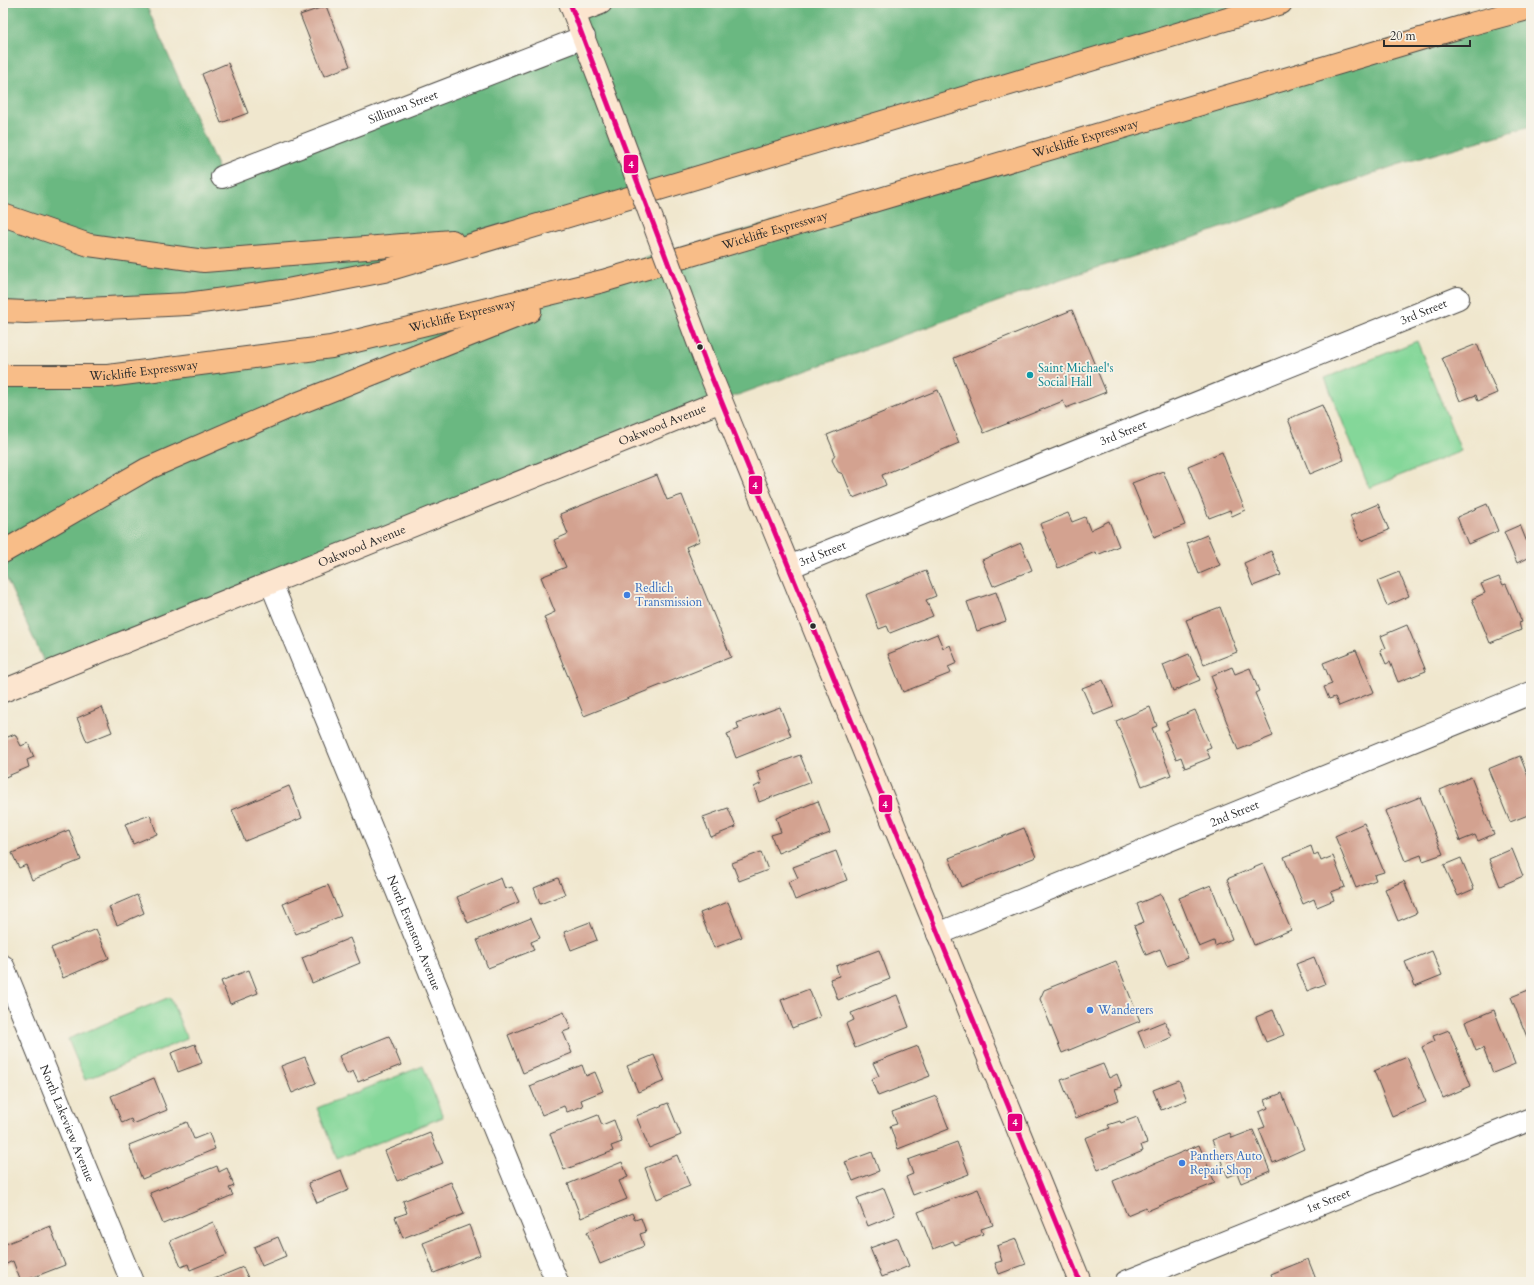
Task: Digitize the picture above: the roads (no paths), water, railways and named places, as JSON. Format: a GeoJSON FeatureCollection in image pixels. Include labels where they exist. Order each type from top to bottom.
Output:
{"type":"FeatureCollection","features":[{"type":"Feature","properties":{"kind":"highway"},"geometry":{"type":"LineString","coordinates":[[3,311],[26,312],[187,304],[282,291],[384,271],[1281,3]]}},
{"type":"Feature","properties":{"kind":"highway","name":"Wickliffe Expressway"},"geometry":{"type":"LineString","coordinates":[[3,376],[108,376],[331,347],[603,281],[1463,26],[1531,8]]}},
{"type":"Feature","properties":{"kind":"highway"},"geometry":{"type":"LineString","coordinates":[[3,215],[89,245],[204,261],[497,237]]}},
{"type":"Feature","properties":{"kind":"highway"},"geometry":{"type":"LineString","coordinates":[[3,552],[147,470],[294,405],[603,281]]}},
{"type":"Feature","properties":{"kind":"street"},"geometry":{"type":"LineString","coordinates":[[601,3],[573,8],[707,366],[1080,1282]]}},
{"type":"Feature","properties":{"kind":"street","name":"Silliman Street"},"geometry":{"type":"LineString","coordinates":[[222,177],[584,37]]}},
{"type":"Feature","properties":{"kind":"street","name":"3rd Street"},"geometry":{"type":"LineString","coordinates":[[789,567],[1458,298]]}},
{"type":"Feature","properties":{"kind":"street","name":"Oakwood Avenue"},"geometry":{"type":"LineString","coordinates":[[3,691],[721,401]]}},
{"type":"Feature","properties":{"kind":"street","name":"North Evanston Avenue"},"geometry":{"type":"LineString","coordinates":[[271,583],[557,1282]]}},
{"type":"Feature","properties":{"kind":"street","name":"2nd Street"},"geometry":{"type":"LineString","coordinates":[[938,934],[1531,693]]}},
{"type":"Feature","properties":{"kind":"street","name":"North Lakeview Avenue"},"geometry":{"type":"LineString","coordinates":[[3,966],[132,1282]]}},
{"type":"Feature","properties":{"kind":"street","name":"1st Street"},"geometry":{"type":"LineString","coordinates":[[1126,1282],[1531,1119]]}},
{"type":"Feature","properties":{"kind":"place","name":"Saint Michael's Social Hall"},"geometry":{"type":"Point","coordinates":[1030,375]}},
{"type":"Feature","properties":{"kind":"place","name":"Redlich Transmission"},"geometry":{"type":"Point","coordinates":[627,595]}},
{"type":"Feature","properties":{"kind":"place","name":"Wanderers"},"geometry":{"type":"Point","coordinates":[1090,1010]}},
{"type":"Feature","properties":{"kind":"place","name":"Panthers Auto Repair Shop"},"geometry":{"type":"Point","coordinates":[1182,1163]}}]}
